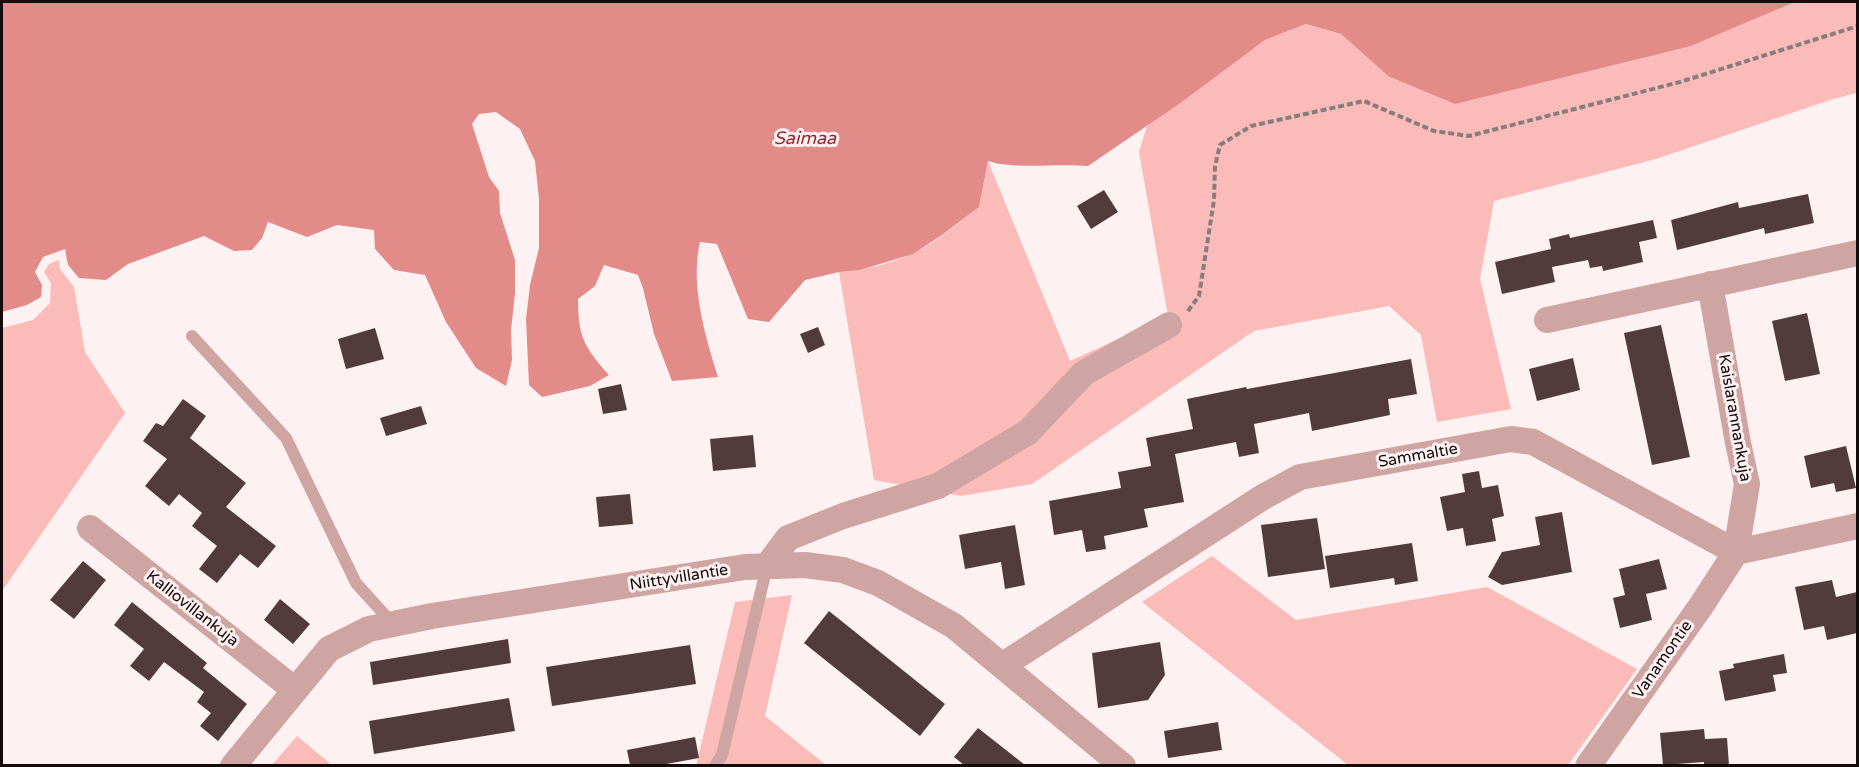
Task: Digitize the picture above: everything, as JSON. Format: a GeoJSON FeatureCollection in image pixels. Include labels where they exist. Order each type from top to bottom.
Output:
{"type":"FeatureCollection","features":[{"type":"Feature","properties":{"kind":"street"},"geometry":{"type":"LineString","coordinates":[[1546,320],[1857,253]]}},
{"type":"Feature","properties":{"kind":"street","name":"Kaislarannankuja"},"geometry":{"type":"LineString","coordinates":[[1710,284],[1747,484],[1736,552]]}},
{"type":"Feature","properties":{"kind":"street"},"geometry":{"type":"LineString","coordinates":[[767,566],[788,538],[843,516],[938,486],[1028,432],[1084,374],[1169,325]]}},
{"type":"Feature","properties":{"kind":"street","name":"Sammaltie"},"geometry":{"type":"LineString","coordinates":[[1003,665],[1263,497],[1300,477],[1511,439],[1533,442],[1736,552]]}},
{"type":"Feature","properties":{"kind":"street"},"geometry":{"type":"LineString","coordinates":[[1736,552],[1857,526]]}},
{"type":"Feature","properties":{"kind":"street","name":"Kalliovillankuja"},"geometry":{"type":"LineString","coordinates":[[90,528],[295,690]]}},
{"type":"Feature","properties":{"kind":"street","name":"Vanamontie"},"geometry":{"type":"LineString","coordinates":[[1588,765],[1701,606],[1736,552]]}},
{"type":"Feature","properties":{"kind":"street","name":"Niittyvillantie"},"geometry":{"type":"LineString","coordinates":[[233,765],[329,649],[369,629],[745,567],[805,565],[843,570],[878,583],[954,626],[1123,765]]}},
{"type":"Feature","properties":{"kind":"lane"},"geometry":{"type":"LineString","coordinates":[[192,336],[286,438],[356,583],[393,624]]}},
{"type":"Feature","properties":{"kind":"lane"},"geometry":{"type":"LineString","coordinates":[[715,765],[722,755],[767,566]]}},
{"type":"Feature","properties":{"kind":"path"},"geometry":{"type":"LineString","coordinates":[[1169,325],[1181,321],[1199,296],[1214,200],[1215,166],[1220,145],[1251,126],[1364,101],[1434,131],[1469,136],[1680,82],[1857,26]]}},
{"type":"Feature","properties":{"kind":"shaded area"},"geometry":{"type":"Polygon","coordinates":[[[1795,2],[1857,2],[1857,93],[1656,159],[1494,201],[1480,279],[1511,409],[1437,422],[1421,335],[1389,306],[1254,331],[1032,484],[961,496],[874,480],[839,272],[867,268],[896,260],[922,249],[947,232],[979,207],[988,161],[1070,361],[1168,316],[1139,152],[1147,126],[1265,40],[1306,24],[1341,34],[1388,76],[1691,46],[1795,2]]]}},
{"type":"Feature","properties":{"kind":"shaded area"},"geometry":{"type":"Polygon","coordinates":[[[59,260],[60,269],[74,287],[85,352],[125,413],[2,591],[2,328],[33,320],[50,303],[51,283],[44,272],[49,264],[59,260]]]}},
{"type":"Feature","properties":{"kind":"shaded area"},"geometry":{"type":"Polygon","coordinates":[[[1212,556],[1296,620],[1487,587],[1637,669],[1568,765],[1348,765],[1142,602],[1212,556]]]}},
{"type":"Feature","properties":{"kind":"shaded area"},"geometry":{"type":"Polygon","coordinates":[[[792,595],[765,716],[826,765],[696,766],[735,602],[792,595]]]}},
{"type":"Feature","properties":{"kind":"shaded area"},"geometry":{"type":"Polygon","coordinates":[[[297,736],[332,765],[272,765],[297,736]]]}},
{"type":"Feature","properties":{"kind":"water","name":"Saimaa"},"geometry":{"type":"Polygon","coordinates":[[[2,2],[1795,2],[1691,46],[1455,104],[1388,76],[1341,34],[1306,24],[1265,40],[1179,104],[1088,166],[1024,166],[988,161],[979,207],[942,235],[913,254],[860,270],[805,280],[769,322],[748,319],[717,244],[700,242],[697,276],[700,310],[718,377],[672,381],[654,334],[638,275],[604,265],[595,286],[578,299],[578,312],[584,340],[609,375],[590,386],[542,397],[529,385],[526,319],[530,285],[539,248],[539,199],[535,161],[520,129],[496,112],[479,114],[472,124],[489,177],[499,191],[500,213],[515,260],[515,293],[511,330],[512,360],[506,386],[476,368],[446,322],[425,275],[394,270],[375,249],[374,230],[337,225],[307,237],[268,222],[262,238],[252,250],[234,251],[204,236],[128,264],[106,280],[79,278],[68,265],[65,249],[43,257],[35,272],[42,285],[41,297],[27,305],[2,312],[2,2]]]}},
{"type":"Feature","properties":{"kind":"building"},"geometry":{"type":"Polygon","coordinates":[[[1104,190],[1118,212],[1091,229],[1077,206],[1104,190]]]}},
{"type":"Feature","properties":{"kind":"building"},"geometry":{"type":"Polygon","coordinates":[[[1808,194],[1814,223],[1765,234],[1764,228],[1677,250],[1671,220],[1738,202],[1739,208],[1808,194]]]}},
{"type":"Feature","properties":{"kind":"building"},"geometry":{"type":"Polygon","coordinates":[[[1653,220],[1657,238],[1639,242],[1643,262],[1603,271],[1602,266],[1590,268],[1588,260],[1552,267],[1555,282],[1502,294],[1495,262],[1551,249],[1549,239],[1569,234],[1570,238],[1653,220]]]}},
{"type":"Feature","properties":{"kind":"building"},"geometry":{"type":"Polygon","coordinates":[[[1807,313],[1820,374],[1785,381],[1772,321],[1807,313]]]}},
{"type":"Feature","properties":{"kind":"building"},"geometry":{"type":"Polygon","coordinates":[[[1661,325],[1690,457],[1652,465],[1624,333],[1661,325]]]}},
{"type":"Feature","properties":{"kind":"building"},"geometry":{"type":"Polygon","coordinates":[[[818,327],[825,345],[808,353],[800,334],[818,327]]]}},
{"type":"Feature","properties":{"kind":"building"},"geometry":{"type":"Polygon","coordinates":[[[375,328],[384,359],[346,369],[338,339],[375,328]]]}},
{"type":"Feature","properties":{"kind":"building"},"geometry":{"type":"Polygon","coordinates":[[[1573,358],[1580,390],[1537,401],[1529,369],[1573,358]]]}},
{"type":"Feature","properties":{"kind":"building"},"geometry":{"type":"Polygon","coordinates":[[[1411,359],[1417,394],[1388,399],[1390,415],[1312,431],[1309,413],[1254,424],[1259,453],[1239,457],[1236,442],[1175,454],[1184,502],[1144,509],[1148,527],[1104,536],[1106,549],[1086,552],[1082,530],[1054,535],[1049,501],[1121,488],[1118,472],[1151,466],[1146,438],[1193,429],[1187,399],[1411,359]]]}},
{"type":"Feature","properties":{"kind":"building"},"geometry":{"type":"Polygon","coordinates":[[[621,384],[627,410],[603,414],[598,389],[621,384]]]}},
{"type":"Feature","properties":{"kind":"building"},"geometry":{"type":"Polygon","coordinates":[[[183,399],[206,416],[190,438],[246,483],[226,507],[276,546],[258,568],[240,554],[217,583],[199,569],[217,546],[192,526],[202,513],[179,494],[169,506],[145,486],[167,459],[143,441],[156,423],[163,426],[183,399]]]}},
{"type":"Feature","properties":{"kind":"building"},"geometry":{"type":"Polygon","coordinates":[[[421,406],[427,424],[386,436],[380,418],[421,406]]]}},
{"type":"Feature","properties":{"kind":"building"},"geometry":{"type":"Polygon","coordinates":[[[753,435],[756,467],[713,471],[710,439],[753,435]]]}},
{"type":"Feature","properties":{"kind":"building"},"geometry":{"type":"Polygon","coordinates":[[[1846,446],[1856,488],[1836,492],[1834,483],[1811,488],[1804,456],[1846,446]]]}},
{"type":"Feature","properties":{"kind":"building"},"geometry":{"type":"Polygon","coordinates":[[[1479,471],[1482,488],[1498,485],[1504,516],[1492,519],[1496,541],[1466,546],[1463,528],[1447,531],[1440,497],[1465,492],[1462,474],[1479,471]]]}},
{"type":"Feature","properties":{"kind":"building"},"geometry":{"type":"Polygon","coordinates":[[[630,494],[633,524],[599,527],[596,497],[630,494]]]}},
{"type":"Feature","properties":{"kind":"building"},"geometry":{"type":"Polygon","coordinates":[[[1562,512],[1572,572],[1502,585],[1488,577],[1502,552],[1540,545],[1535,517],[1562,512]]]}},
{"type":"Feature","properties":{"kind":"building"},"geometry":{"type":"Polygon","coordinates":[[[1317,518],[1325,569],[1268,577],[1261,525],[1317,518]]]}},
{"type":"Feature","properties":{"kind":"building"},"geometry":{"type":"Polygon","coordinates":[[[1015,525],[1025,585],[1005,589],[1001,562],[965,569],[959,535],[1015,525]]]}},
{"type":"Feature","properties":{"kind":"building"},"geometry":{"type":"Polygon","coordinates":[[[1412,543],[1418,581],[1395,585],[1394,578],[1330,588],[1325,556],[1412,543]]]}},
{"type":"Feature","properties":{"kind":"building"},"geometry":{"type":"Polygon","coordinates":[[[1659,559],[1667,589],[1646,594],[1652,620],[1620,628],[1613,598],[1625,595],[1619,569],[1659,559]]]}},
{"type":"Feature","properties":{"kind":"building"},"geometry":{"type":"Polygon","coordinates":[[[83,561],[106,580],[74,619],[50,600],[83,561]]]}},
{"type":"Feature","properties":{"kind":"building"},"geometry":{"type":"Polygon","coordinates":[[[1832,580],[1836,597],[1857,592],[1857,633],[1827,640],[1824,626],[1804,630],[1795,587],[1832,580]]]}},
{"type":"Feature","properties":{"kind":"building"},"geometry":{"type":"Polygon","coordinates":[[[280,599],[310,624],[293,644],[264,620],[280,599]]]}},
{"type":"Feature","properties":{"kind":"building"},"geometry":{"type":"Polygon","coordinates":[[[132,602],[207,663],[203,668],[247,704],[218,741],[200,726],[211,713],[197,702],[204,692],[164,662],[149,681],[130,666],[144,649],[114,625],[132,602]]]}},
{"type":"Feature","properties":{"kind":"building"},"geometry":{"type":"Polygon","coordinates":[[[829,611],[945,704],[920,736],[804,643],[829,611]]]}},
{"type":"Feature","properties":{"kind":"building"},"geometry":{"type":"Polygon","coordinates":[[[508,639],[511,663],[373,685],[370,662],[508,639]]]}},
{"type":"Feature","properties":{"kind":"building"},"geometry":{"type":"Polygon","coordinates":[[[1160,642],[1165,675],[1148,700],[1098,708],[1092,653],[1160,642]]]}},
{"type":"Feature","properties":{"kind":"building"},"geometry":{"type":"Polygon","coordinates":[[[690,645],[696,684],[552,706],[546,667],[690,645]]]}},
{"type":"Feature","properties":{"kind":"building"},"geometry":{"type":"Polygon","coordinates":[[[1784,654],[1787,673],[1773,675],[1776,691],[1725,701],[1719,671],[1734,668],[1733,664],[1784,654]]]}},
{"type":"Feature","properties":{"kind":"building"},"geometry":{"type":"Polygon","coordinates":[[[509,698],[515,731],[374,754],[369,721],[509,698]]]}},
{"type":"Feature","properties":{"kind":"building"},"geometry":{"type":"Polygon","coordinates":[[[1218,722],[1222,750],[1168,758],[1164,731],[1218,722]]]}},
{"type":"Feature","properties":{"kind":"building"},"geometry":{"type":"Polygon","coordinates":[[[978,728],[1025,765],[964,765],[954,757],[978,728]]]}},
{"type":"Feature","properties":{"kind":"building"},"geometry":{"type":"Polygon","coordinates":[[[1704,729],[1705,739],[1727,738],[1729,765],[1704,765],[1704,762],[1663,765],[1660,733],[1704,729]]]}},
{"type":"Feature","properties":{"kind":"building"},"geometry":{"type":"Polygon","coordinates":[[[695,737],[699,758],[661,765],[630,765],[627,750],[695,737]]]}}]}
